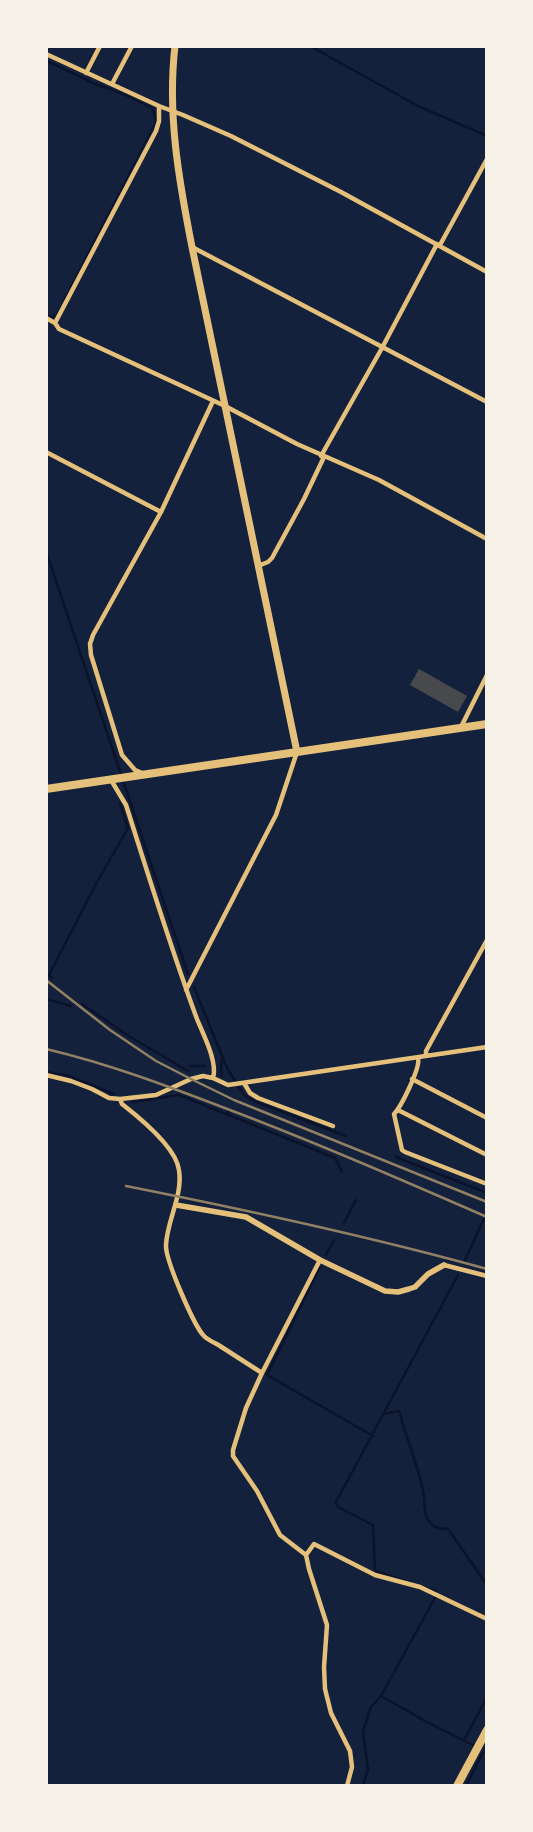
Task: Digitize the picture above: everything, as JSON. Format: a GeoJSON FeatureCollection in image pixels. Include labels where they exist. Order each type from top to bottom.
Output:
{"type":"FeatureCollection","features":[{"type":"Feature","properties":{"kind":"main road"},"geometry":{"type":"LineString","coordinates":[[175,46],[173,111],[178,174],[297,752]]}},
{"type":"Feature","properties":{"kind":"main road"},"geometry":{"type":"LineString","coordinates":[[46,789],[487,724]]}},
{"type":"Feature","properties":{"kind":"main road"},"geometry":{"type":"LineString","coordinates":[[457,1786],[487,1730]]}},
{"type":"Feature","properties":{"kind":"street"},"geometry":{"type":"LineString","coordinates":[[86,73],[100,46]]}},
{"type":"Feature","properties":{"kind":"street"},"geometry":{"type":"LineString","coordinates":[[112,84],[132,46]]}},
{"type":"Feature","properties":{"kind":"street"},"geometry":{"type":"LineString","coordinates":[[46,54],[159,106],[231,136],[487,272]]}},
{"type":"Feature","properties":{"kind":"street"},"geometry":{"type":"LineString","coordinates":[[56,323],[156,130],[159,121],[159,106]]}},
{"type":"Feature","properties":{"kind":"street"},"geometry":{"type":"LineString","coordinates":[[258,566],[272,558],[304,499],[323,456],[487,160]]}},
{"type":"Feature","properties":{"kind":"street"},"geometry":{"type":"LineString","coordinates":[[192,247],[487,402]]}},
{"type":"Feature","properties":{"kind":"street"},"geometry":{"type":"LineString","coordinates":[[46,318],[56,323],[59,329],[119,355],[323,456],[379,480],[487,539]]}},
{"type":"Feature","properties":{"kind":"street"},"geometry":{"type":"LineString","coordinates":[[144,775],[135,770],[122,756],[91,655],[90,644],[162,512],[213,401]]}},
{"type":"Feature","properties":{"kind":"street"},"geometry":{"type":"LineString","coordinates":[[46,452],[162,512]]}},
{"type":"Feature","properties":{"kind":"street"},"geometry":{"type":"LineString","coordinates":[[461,728],[487,675]]}},
{"type":"Feature","properties":{"kind":"street"},"geometry":{"type":"LineString","coordinates":[[186,990],[276,815],[297,752]]}},
{"type":"Feature","properties":{"kind":"street"},"geometry":{"type":"LineString","coordinates":[[113,779],[126,805],[186,990],[212,1058],[213,1078]]}},
{"type":"Feature","properties":{"kind":"street"},"geometry":{"type":"LineString","coordinates":[[426,1056],[426,1051],[487,940]]}},
{"type":"Feature","properties":{"kind":"street"},"geometry":{"type":"LineString","coordinates":[[46,1076],[71,1081],[109,1098],[120,1100],[156,1095],[203,1076],[213,1078],[228,1085],[487,1047]]}},
{"type":"Feature","properties":{"kind":"street"},"geometry":{"type":"LineString","coordinates":[[418,1058],[419,1062],[412,1079],[398,1110],[394,1114],[402,1150],[487,1184]]}},
{"type":"Feature","properties":{"kind":"street"},"geometry":{"type":"LineString","coordinates":[[412,1079],[487,1118]]}},
{"type":"Feature","properties":{"kind":"street"},"geometry":{"type":"LineString","coordinates":[[243,1083],[250,1093],[258,1098],[333,1126]]}},
{"type":"Feature","properties":{"kind":"street"},"geometry":{"type":"LineString","coordinates":[[120,1100],[160,1139],[174,1157],[179,1169],[176,1205],[167,1237],[166,1255],[179,1290],[195,1322],[204,1336],[262,1373]]}},
{"type":"Feature","properties":{"kind":"street"},"geometry":{"type":"LineString","coordinates":[[398,1110],[487,1155]]}},
{"type":"Feature","properties":{"kind":"street"},"geometry":{"type":"LineString","coordinates":[[176,1205],[246,1217],[320,1260],[377,1288],[391,1292],[404,1291],[414,1287],[428,1274],[444,1265],[487,1276]]}},
{"type":"Feature","properties":{"kind":"street"},"geometry":{"type":"LineString","coordinates":[[320,1260],[246,1408],[233,1450],[233,1456],[256,1491],[280,1535],[306,1555],[327,1625],[324,1667],[325,1689],[332,1713],[350,1751],[352,1767],[347,1786]]}},
{"type":"Feature","properties":{"kind":"street"},"geometry":{"type":"LineString","coordinates":[[306,1555],[314,1544],[375,1575],[420,1587],[487,1619]]}},
{"type":"Feature","properties":{"kind":"water"},"geometry":{"type":"Polygon","coordinates":[[[46,59],[90,80],[89,82],[46,62],[46,59]]]}},
{"type":"Feature","properties":{"kind":"water"},"geometry":{"type":"Polygon","coordinates":[[[100,84],[154,108],[157,121],[56,319],[53,319],[46,314],[52,316],[56,314],[155,122],[152,109],[99,86],[100,84]]]}},
{"type":"Feature","properties":{"kind":"building"},"geometry":{"type":"Polygon","coordinates":[[[419,669],[467,696],[458,712],[410,685],[419,669]]]}},
{"type":"Feature","properties":{"kind":"waterway"},"geometry":{"type":"LineString","coordinates":[[310,46],[418,106],[487,136]]}},
{"type":"Feature","properties":{"kind":"waterway"},"geometry":{"type":"LineString","coordinates":[[86,80],[102,87]]}},
{"type":"Feature","properties":{"kind":"waterway"},"geometry":{"type":"LineString","coordinates":[[46,551],[188,974]]}},
{"type":"Feature","properties":{"kind":"waterway"},"geometry":{"type":"LineString","coordinates":[[52,978],[49,975],[97,882],[128,828],[120,804]]}},
{"type":"Feature","properties":{"kind":"waterway"},"geometry":{"type":"LineString","coordinates":[[194,987],[227,1068],[244,1095],[256,1102],[346,1136]]}},
{"type":"Feature","properties":{"kind":"waterway"},"geometry":{"type":"LineString","coordinates":[[46,999],[71,1006]]}},
{"type":"Feature","properties":{"kind":"waterway"},"geometry":{"type":"LineString","coordinates":[[82,1004],[127,1035],[188,1071]]}},
{"type":"Feature","properties":{"kind":"waterway"},"geometry":{"type":"LineString","coordinates":[[222,1057],[222,1076]]}},
{"type":"Feature","properties":{"kind":"waterway"},"geometry":{"type":"LineString","coordinates":[[190,1066],[205,1066]]}},
{"type":"Feature","properties":{"kind":"waterway"},"geometry":{"type":"LineString","coordinates":[[46,1072],[69,1076],[114,1094]]}},
{"type":"Feature","properties":{"kind":"waterway"},"geometry":{"type":"LineString","coordinates":[[133,1102],[179,1095],[335,1158],[342,1172]]}},
{"type":"Feature","properties":{"kind":"waterway"},"geometry":{"type":"LineString","coordinates":[[228,1110],[229,1116]]}},
{"type":"Feature","properties":{"kind":"waterway"},"geometry":{"type":"LineString","coordinates":[[396,1157],[487,1193]]}},
{"type":"Feature","properties":{"kind":"waterway"},"geometry":{"type":"LineString","coordinates":[[344,1223],[356,1200]]}},
{"type":"Feature","properties":{"kind":"waterway"},"geometry":{"type":"LineString","coordinates":[[464,1262],[484,1219]]}},
{"type":"Feature","properties":{"kind":"waterway"},"geometry":{"type":"LineString","coordinates":[[326,1255],[334,1240]]}},
{"type":"Feature","properties":{"kind":"waterway"},"geometry":{"type":"LineString","coordinates":[[320,1267],[267,1375],[373,1436]]}},
{"type":"Feature","properties":{"kind":"waterway"},"geometry":{"type":"LineString","coordinates":[[363,1786],[368,1769],[363,1731],[371,1707],[381,1696],[436,1596],[436,1591],[375,1571],[373,1525],[338,1507],[336,1502],[458,1275]]}},
{"type":"Feature","properties":{"kind":"waterway"},"geometry":{"type":"LineString","coordinates":[[384,1414],[399,1411],[421,1480],[425,1513],[428,1520],[437,1528],[448,1529],[487,1585]]}},
{"type":"Feature","properties":{"kind":"waterway"},"geometry":{"type":"LineString","coordinates":[[381,1696],[473,1745]]}},
{"type":"Feature","properties":{"kind":"waterway"},"geometry":{"type":"LineString","coordinates":[[464,1740],[487,1697]]}},
{"type":"Feature","properties":{"kind":"waterway"},"geometry":{"type":"LineString","coordinates":[[466,1786],[483,1752]]}},
{"type":"Feature","properties":{"kind":"railway"},"geometry":{"type":"LineString","coordinates":[[46,980],[110,1030],[156,1061],[191,1079],[234,1100],[487,1202]]}},
{"type":"Feature","properties":{"kind":"railway"},"geometry":{"type":"LineString","coordinates":[[46,1049],[117,1069],[207,1101],[327,1149],[487,1217]]}},
{"type":"Feature","properties":{"kind":"railway"},"geometry":{"type":"LineString","coordinates":[[126,1186],[307,1224],[487,1269]]}}]}
